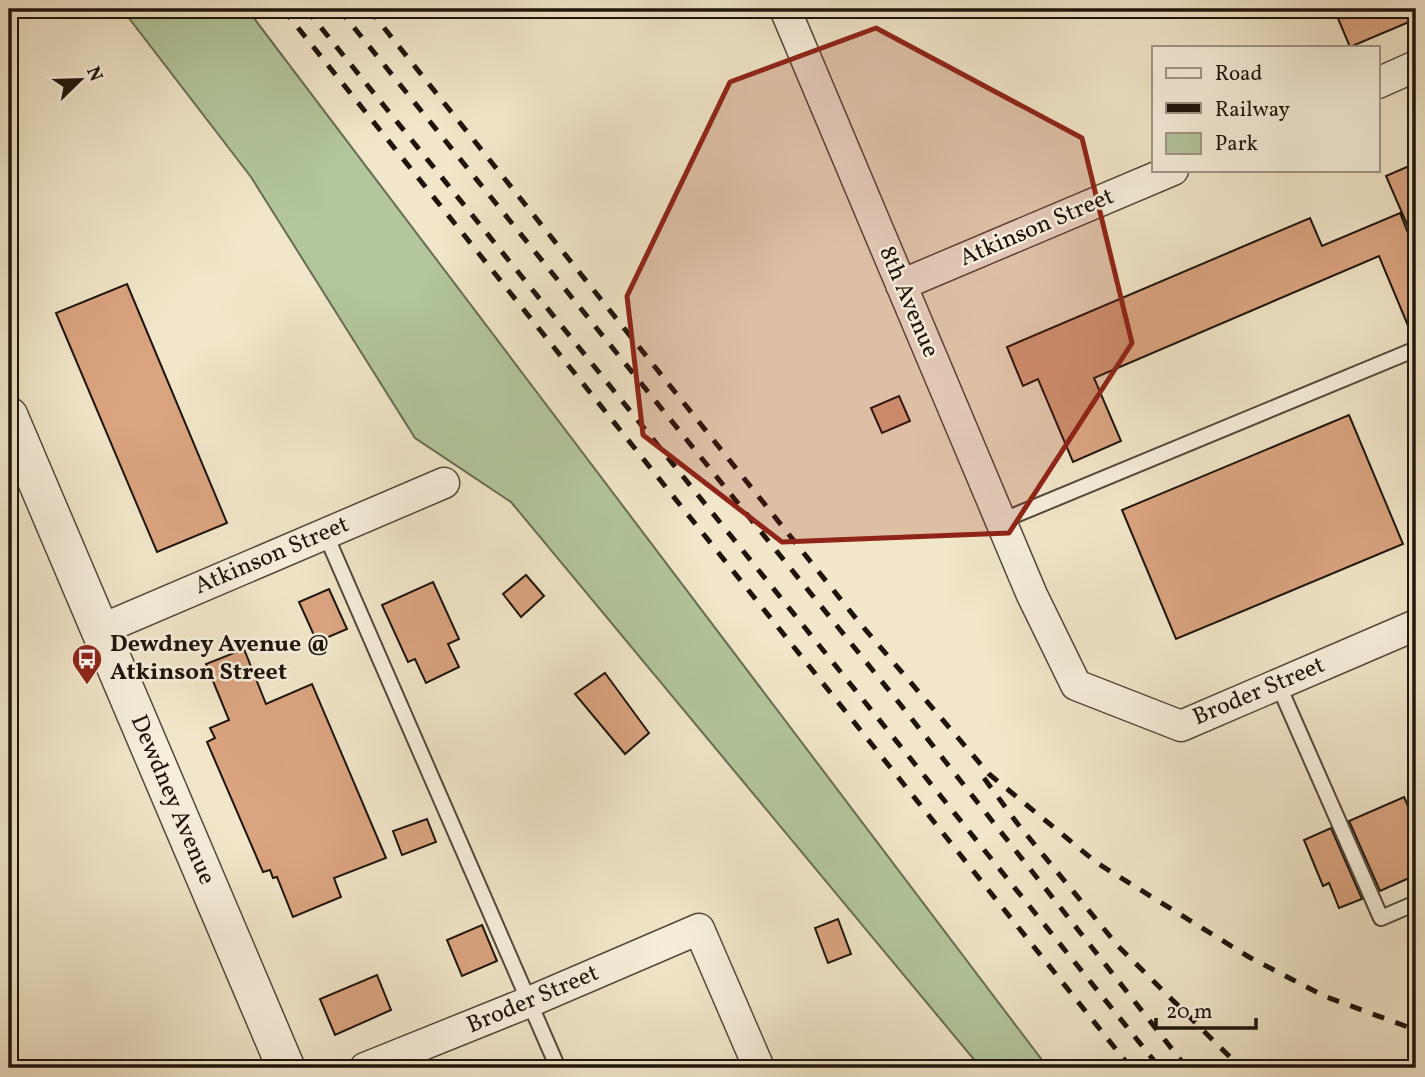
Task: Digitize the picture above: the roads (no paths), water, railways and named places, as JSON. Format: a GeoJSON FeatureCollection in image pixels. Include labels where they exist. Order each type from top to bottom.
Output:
{"type":"FeatureCollection","features":[{"type":"Feature","properties":{"kind":"street","name":"8th Avenue"},"geometry":{"type":"LineString","coordinates":[[785,9],[1032,595]]}},
{"type":"Feature","properties":{"kind":"street"},"geometry":{"type":"LineString","coordinates":[[1380,82],[1416,66]]}},
{"type":"Feature","properties":{"kind":"street","name":"Atkinson Street"},"geometry":{"type":"LineString","coordinates":[[901,285],[1168,172]]}},
{"type":"Feature","properties":{"kind":"street","name":"Dewdney Avenue"},"geometry":{"type":"LineString","coordinates":[[9,415],[286,1068]]}},
{"type":"Feature","properties":{"kind":"street","name":"Atkinson Street"},"geometry":{"type":"LineString","coordinates":[[100,629],[444,483]]}},
{"type":"Feature","properties":{"kind":"street","name":"Broder Street"},"geometry":{"type":"LineString","coordinates":[[1032,595],[1076,685],[1181,726],[1416,625]]}},
{"type":"Feature","properties":{"kind":"street","name":"Broder Street"},"geometry":{"type":"LineString","coordinates":[[365,1068],[699,929],[759,1068]]}},
{"type":"Feature","properties":{"kind":"lane"},"geometry":{"type":"LineString","coordinates":[[1001,521],[1416,349]]}},
{"type":"Feature","properties":{"kind":"lane"},"geometry":{"type":"LineString","coordinates":[[325,533],[558,1068]]}},
{"type":"Feature","properties":{"kind":"lane"},"geometry":{"type":"LineString","coordinates":[[1278,684],[1381,918],[1416,904]]}},
{"type":"Feature","properties":{"kind":"railway"},"geometry":{"type":"LineString","coordinates":[[283,9],[1131,1068]]}},
{"type":"Feature","properties":{"kind":"railway"},"geometry":{"type":"LineString","coordinates":[[306,9],[1160,1068]]}},
{"type":"Feature","properties":{"kind":"railway"},"geometry":{"type":"LineString","coordinates":[[339,9],[900,704],[1187,1068]]}},
{"type":"Feature","properties":{"kind":"railway"},"geometry":{"type":"LineString","coordinates":[[369,9],[858,621],[989,774],[1097,863],[1249,957],[1324,996],[1416,1030]]}},
{"type":"Feature","properties":{"kind":"railway"},"geometry":{"type":"LineString","coordinates":[[984,778],[1017,823],[1118,946],[1241,1068]]}},
{"type":"Feature","properties":{"kind":"place","name":"Dewdney Avenue @ Atkinson Street"},"geometry":{"type":"Point","coordinates":[87,686]}}]}
